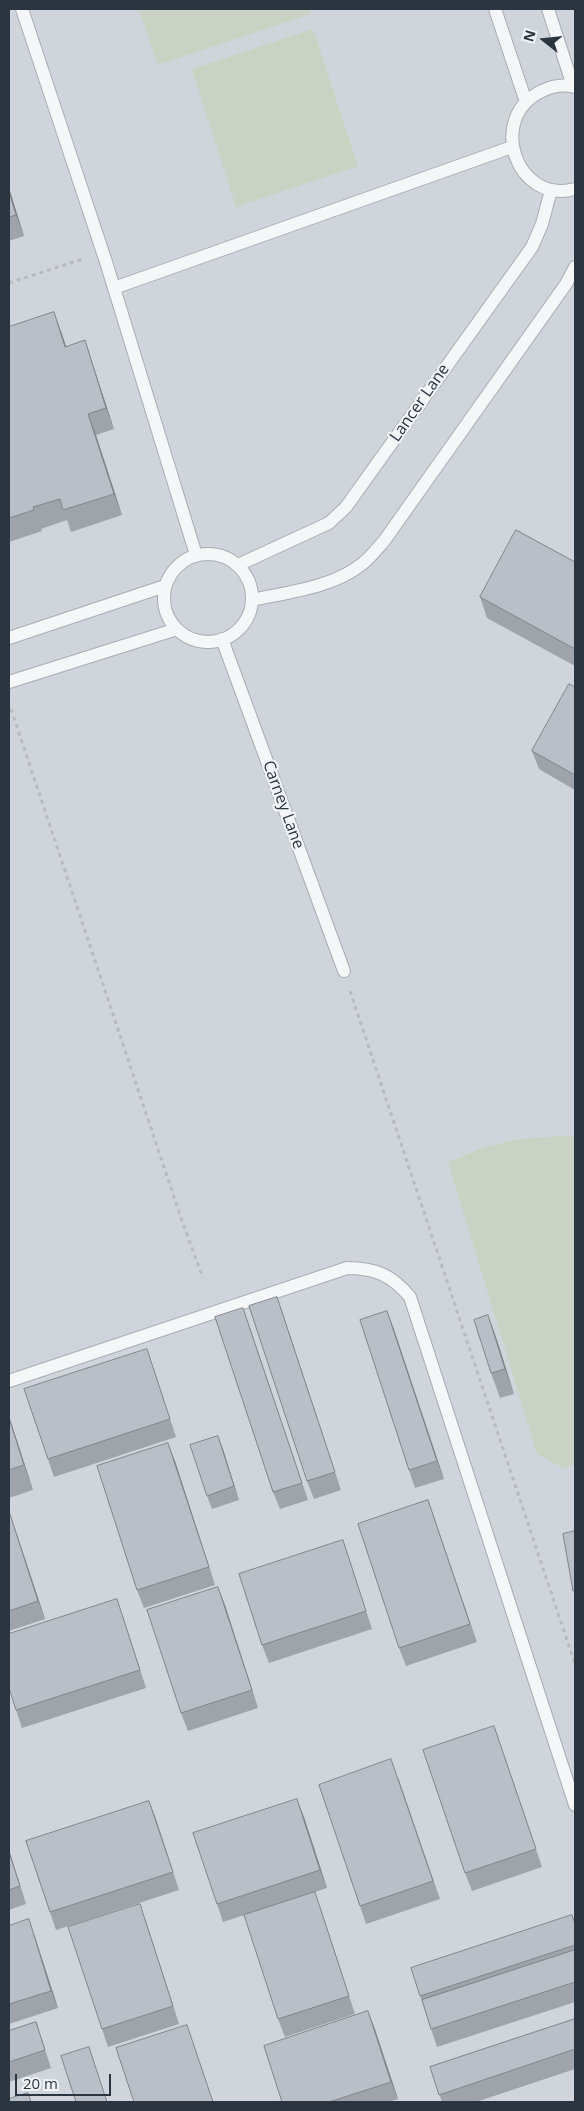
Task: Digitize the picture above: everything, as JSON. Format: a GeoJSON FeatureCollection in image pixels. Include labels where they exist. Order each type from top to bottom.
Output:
{"type":"FeatureCollection","features":[{"type":"Feature","properties":{"kind":"lane"},"geometry":{"type":"LineString","coordinates":[[22,9],[114,288],[196,555]]}},
{"type":"Feature","properties":{"kind":"lane"},"geometry":{"type":"LineString","coordinates":[[495,9],[526,102]]}},
{"type":"Feature","properties":{"kind":"lane"},"geometry":{"type":"LineString","coordinates":[[548,9],[574,86],[560,85],[547,88],[526,102],[517,115],[512,130],[512,147],[516,160],[525,173],[537,184],[551,190],[575,189]]}},
{"type":"Feature","properties":{"kind":"lane"},"geometry":{"type":"LineString","coordinates":[[114,288],[512,147]]}},
{"type":"Feature","properties":{"kind":"lane","name":"Lancer Lane"},"geometry":{"type":"LineString","coordinates":[[238,565],[329,523],[346,507],[532,247],[542,224],[551,190]]}},
{"type":"Feature","properties":{"kind":"lane"},"geometry":{"type":"LineString","coordinates":[[252,600],[341,577],[363,564],[390,534],[566,284],[575,267]]}},
{"type":"Feature","properties":{"kind":"lane"},"geometry":{"type":"LineString","coordinates":[[207,554],[218,555],[238,565],[246,575],[251,587],[252,600],[249,613],[243,625],[234,634],[210,642],[198,641],[187,637],[177,629],[167,614],[164,605],[166,586],[170,576],[177,567],[185,560],[196,555],[207,554]]}},
{"type":"Feature","properties":{"kind":"lane"},"geometry":{"type":"LineString","coordinates":[[9,638],[166,586]]}},
{"type":"Feature","properties":{"kind":"lane"},"geometry":{"type":"LineString","coordinates":[[9,682],[177,629]]}},
{"type":"Feature","properties":{"kind":"lane","name":"Carney Lane"},"geometry":{"type":"LineString","coordinates":[[222,639],[344,972]]}},
{"type":"Feature","properties":{"kind":"lane"},"geometry":{"type":"LineString","coordinates":[[9,1382],[347,1268],[365,1268],[399,1283],[410,1296],[575,1805]]}},
{"type":"Feature","properties":{"kind":"path"},"geometry":{"type":"LineString","coordinates":[[9,283],[102,252]]}},
{"type":"Feature","properties":{"kind":"path"},"geometry":{"type":"LineString","coordinates":[[12,709],[181,1218],[203,1278]]}},
{"type":"Feature","properties":{"kind":"path"},"geometry":{"type":"LineString","coordinates":[[344,972],[575,1664]]}},
{"type":"Feature","properties":{"kind":"shaded area"},"geometry":{"type":"Polygon","coordinates":[[[9,9],[575,9],[575,2102],[9,2102],[9,9]]]}},
{"type":"Feature","properties":{"kind":"green space"},"geometry":{"type":"Polygon","coordinates":[[[139,9],[309,9],[311,14],[158,65],[139,9]]]}},
{"type":"Feature","properties":{"kind":"green space"},"geometry":{"type":"Polygon","coordinates":[[[313,29],[358,166],[236,207],[192,69],[313,29]]]}},
{"type":"Feature","properties":{"kind":"green space"},"geometry":{"type":"Polygon","coordinates":[[[575,1136],[575,1464],[563,1468],[537,1454],[448,1162],[483,1148],[513,1140],[575,1136]]]}},
{"type":"Feature","properties":{"kind":"building"},"geometry":{"type":"Polygon","coordinates":[[[9,192],[16,215],[9,217],[9,192]]]}},
{"type":"Feature","properties":{"kind":"building"},"geometry":{"type":"Polygon","coordinates":[[[54,312],[65,347],[85,340],[106,408],[88,414],[114,494],[63,510],[60,499],[33,507],[34,510],[9,518],[9,327],[54,312]]]}},
{"type":"Feature","properties":{"kind":"building"},"geometry":{"type":"Polygon","coordinates":[[[516,530],[575,562],[575,649],[480,597],[516,530]]]}},
{"type":"Feature","properties":{"kind":"building"},"geometry":{"type":"Polygon","coordinates":[[[569,684],[575,687],[575,775],[532,751],[569,684]]]}},
{"type":"Feature","properties":{"kind":"building"},"geometry":{"type":"Polygon","coordinates":[[[277,1297],[335,1472],[307,1481],[249,1306],[277,1297]]]}},
{"type":"Feature","properties":{"kind":"building"},"geometry":{"type":"Polygon","coordinates":[[[243,1308],[302,1483],[273,1492],[215,1317],[243,1308]]]}},
{"type":"Feature","properties":{"kind":"building"},"geometry":{"type":"Polygon","coordinates":[[[387,1311],[437,1461],[409,1470],[360,1320],[387,1311]]]}},
{"type":"Feature","properties":{"kind":"building"},"geometry":{"type":"Polygon","coordinates":[[[488,1315],[505,1369],[491,1373],[474,1320],[488,1315]]]}},
{"type":"Feature","properties":{"kind":"building"},"geometry":{"type":"Polygon","coordinates":[[[147,1349],[170,1419],[48,1459],[24,1389],[147,1349]]]}},
{"type":"Feature","properties":{"kind":"building"},"geometry":{"type":"Polygon","coordinates":[[[9,1418],[24,1465],[9,1470],[9,1418]]]}},
{"type":"Feature","properties":{"kind":"building"},"geometry":{"type":"Polygon","coordinates":[[[218,1436],[234,1486],[207,1496],[190,1445],[218,1436]]]}},
{"type":"Feature","properties":{"kind":"building"},"geometry":{"type":"Polygon","coordinates":[[[168,1443],[209,1567],[137,1590],[97,1466],[168,1443]]]}},
{"type":"Feature","properties":{"kind":"building"},"geometry":{"type":"Polygon","coordinates":[[[428,1500],[470,1624],[399,1648],[358,1524],[428,1500]]]}},
{"type":"Feature","properties":{"kind":"building"},"geometry":{"type":"Polygon","coordinates":[[[9,1511],[38,1601],[9,1611],[9,1511]]]}},
{"type":"Feature","properties":{"kind":"building"},"geometry":{"type":"Polygon","coordinates":[[[575,1531],[575,1591],[573,1591],[563,1534],[575,1531]]]}},
{"type":"Feature","properties":{"kind":"building"},"geometry":{"type":"Polygon","coordinates":[[[343,1540],[366,1611],[262,1645],[239,1574],[343,1540]]]}},
{"type":"Feature","properties":{"kind":"building"},"geometry":{"type":"Polygon","coordinates":[[[218,1587],[252,1690],[181,1713],[147,1610],[218,1587]]]}},
{"type":"Feature","properties":{"kind":"building"},"geometry":{"type":"Polygon","coordinates":[[[117,1599],[140,1670],[16,1710],[9,1688],[9,1634],[117,1599]]]}},
{"type":"Feature","properties":{"kind":"building"},"geometry":{"type":"Polygon","coordinates":[[[494,1726],[536,1849],[465,1873],[423,1750],[494,1726]]]}},
{"type":"Feature","properties":{"kind":"building"},"geometry":{"type":"Polygon","coordinates":[[[391,1759],[433,1881],[360,1906],[319,1785],[391,1759]]]}},
{"type":"Feature","properties":{"kind":"building"},"geometry":{"type":"Polygon","coordinates":[[[297,1799],[320,1870],[217,1904],[193,1833],[297,1799]]]}},
{"type":"Feature","properties":{"kind":"building"},"geometry":{"type":"Polygon","coordinates":[[[149,1801],[173,1872],[50,1912],[26,1841],[149,1801]]]}},
{"type":"Feature","properties":{"kind":"building"},"geometry":{"type":"Polygon","coordinates":[[[9,1852],[20,1886],[9,1890],[9,1852]]]}},
{"type":"Feature","properties":{"kind":"building"},"geometry":{"type":"Polygon","coordinates":[[[315,1892],[349,1996],[278,2019],[244,1915],[315,1892]]]}},
{"type":"Feature","properties":{"kind":"building"},"geometry":{"type":"Polygon","coordinates":[[[140,1904],[173,2006],[102,2029],[68,1927],[140,1904]]]}},
{"type":"Feature","properties":{"kind":"building"},"geometry":{"type":"Polygon","coordinates":[[[572,1915],[575,1924],[575,1945],[420,1996],[411,1968],[572,1915]]]}},
{"type":"Feature","properties":{"kind":"building"},"geometry":{"type":"Polygon","coordinates":[[[29,1919],[51,1991],[9,2004],[9,1926],[29,1919]]]}},
{"type":"Feature","properties":{"kind":"building"},"geometry":{"type":"Polygon","coordinates":[[[575,1950],[575,1982],[431,2029],[422,2000],[575,1950]]]}},
{"type":"Feature","properties":{"kind":"building"},"geometry":{"type":"Polygon","coordinates":[[[368,2011],[391,2082],[329,2102],[282,2102],[264,2046],[368,2011]]]}},
{"type":"Feature","properties":{"kind":"building"},"geometry":{"type":"Polygon","coordinates":[[[575,2019],[575,2049],[439,2095],[430,2067],[575,2019]]]}},
{"type":"Feature","properties":{"kind":"building"},"geometry":{"type":"Polygon","coordinates":[[[36,2022],[45,2050],[9,2062],[9,2031],[36,2022]]]}},
{"type":"Feature","properties":{"kind":"building"},"geometry":{"type":"Polygon","coordinates":[[[187,2025],[213,2102],[134,2102],[116,2048],[187,2025]]]}},
{"type":"Feature","properties":{"kind":"building"},"geometry":{"type":"Polygon","coordinates":[[[89,2047],[107,2102],[76,2102],[61,2056],[89,2047]]]}},
{"type":"Feature","properties":{"kind":"building"},"geometry":{"type":"Polygon","coordinates":[[[28,2093],[31,2102],[9,2102],[9,2099],[28,2093]]]}}]}
